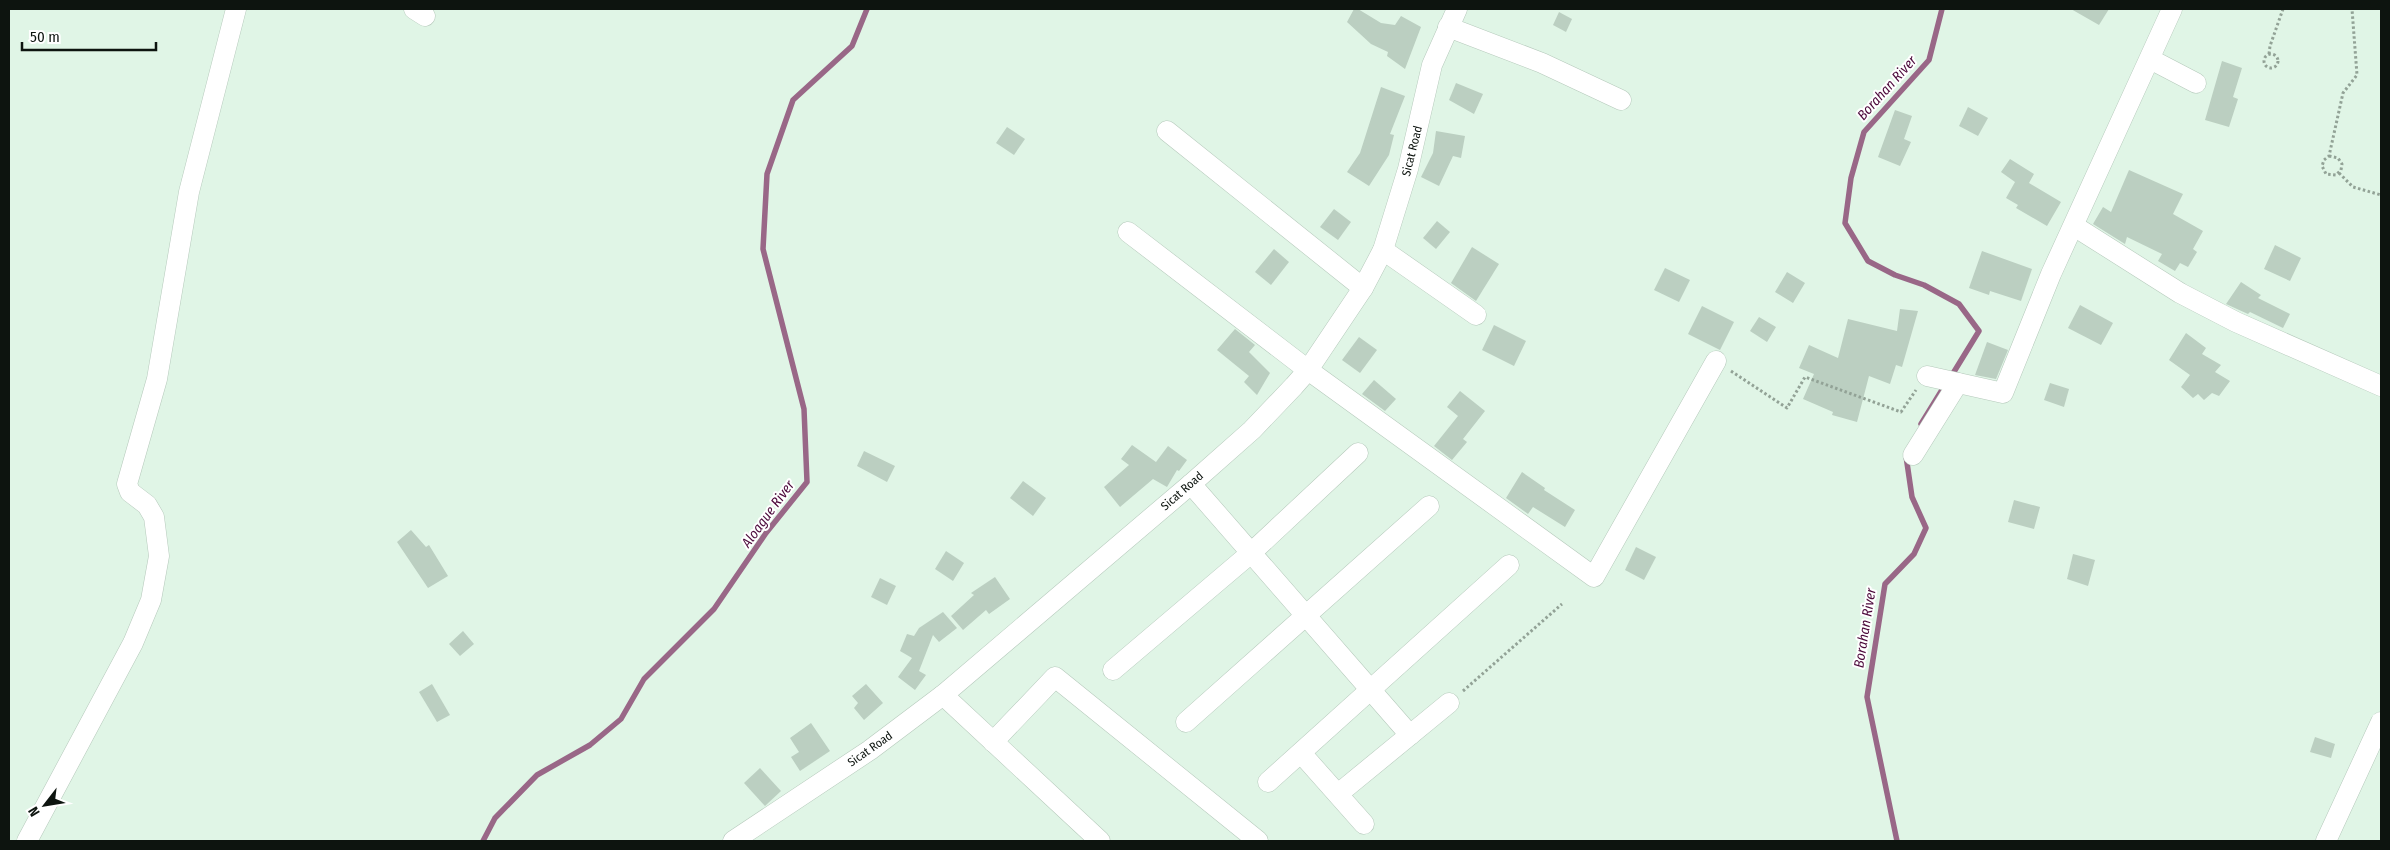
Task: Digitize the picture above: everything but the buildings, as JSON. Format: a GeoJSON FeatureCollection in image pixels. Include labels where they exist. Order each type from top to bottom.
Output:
{"type":"FeatureCollection","features":[{"type":"Feature","properties":{"kind":"street"},"geometry":{"type":"LineString","coordinates":[[27,841],[133,643],[151,600],[159,556],[154,517],[147,505],[130,492],[127,484],[157,379],[189,192],[236,9]]}},
{"type":"Feature","properties":{"kind":"street","name":"Sicat Road"},"geometry":{"type":"LineString","coordinates":[[733,841],[870,750],[943,695],[1252,430],[1308,370],[1363,288],[1383,250],[1408,169],[1432,65],[1457,9]]}},
{"type":"Feature","properties":{"kind":"street"},"geometry":{"type":"LineString","coordinates":[[1926,376],[2003,393],[2051,274],[2172,9]]}},
{"type":"Feature","properties":{"kind":"street"},"geometry":{"type":"LineString","coordinates":[[1448,27],[1542,63],[1621,100]]}},
{"type":"Feature","properties":{"kind":"street"},"geometry":{"type":"LineString","coordinates":[[2150,59],[2196,83]]}},
{"type":"Feature","properties":{"kind":"street"},"geometry":{"type":"LineString","coordinates":[[1167,131],[1363,288]]}},
{"type":"Feature","properties":{"kind":"street"},"geometry":{"type":"LineString","coordinates":[[2074,226],[2188,297],[2236,322],[2381,386]]}},
{"type":"Feature","properties":{"kind":"street"},"geometry":{"type":"LineString","coordinates":[[1128,232],[1308,370],[1594,577],[1716,362]]}},
{"type":"Feature","properties":{"kind":"street"},"geometry":{"type":"LineString","coordinates":[[1383,250],[1476,315]]}},
{"type":"Feature","properties":{"kind":"street"},"geometry":{"type":"LineString","coordinates":[[1914,455],[1958,383]]}},
{"type":"Feature","properties":{"kind":"street"},"geometry":{"type":"LineString","coordinates":[[1113,670],[1251,553],[1358,453]]}},
{"type":"Feature","properties":{"kind":"street"},"geometry":{"type":"LineString","coordinates":[[1191,484],[1410,735]]}},
{"type":"Feature","properties":{"kind":"street"},"geometry":{"type":"LineString","coordinates":[[1186,722],[1429,506]]}},
{"type":"Feature","properties":{"kind":"street"},"geometry":{"type":"LineString","coordinates":[[1268,782],[1509,564]]}},
{"type":"Feature","properties":{"kind":"street"},"geometry":{"type":"LineString","coordinates":[[993,742],[1056,677],[1258,841]]}},
{"type":"Feature","properties":{"kind":"street"},"geometry":{"type":"LineString","coordinates":[[943,695],[1100,841]]}},
{"type":"Feature","properties":{"kind":"street"},"geometry":{"type":"LineString","coordinates":[[1338,794],[1449,703]]}},
{"type":"Feature","properties":{"kind":"street"},"geometry":{"type":"LineString","coordinates":[[2326,841],[2381,722]]}},
{"type":"Feature","properties":{"kind":"street"},"geometry":{"type":"LineString","coordinates":[[1301,753],[1364,824]]}},
{"type":"Feature","properties":{"kind":"path"},"geometry":{"type":"LineString","coordinates":[[2269,54],[2273,54],[2278,59],[2278,64],[2273,68],[2266,67],[2264,58],[2269,54],[2283,9]]}},
{"type":"Feature","properties":{"kind":"path"},"geometry":{"type":"LineString","coordinates":[[2329,156],[2335,156],[2340,160],[2342,167],[2339,173],[2329,176],[2322,169],[2324,160],[2329,156],[2343,94],[2356,75],[2352,9]]}},
{"type":"Feature","properties":{"kind":"path"},"geometry":{"type":"LineString","coordinates":[[2339,173],[2353,187],[2381,195]]}},
{"type":"Feature","properties":{"kind":"path"},"geometry":{"type":"LineString","coordinates":[[1716,362],[1787,408],[1805,377],[1901,412],[1926,376]]}},
{"type":"Feature","properties":{"kind":"path"},"geometry":{"type":"LineString","coordinates":[[1449,703],[1562,604]]}},
{"type":"Feature","properties":{"kind":"waterway","name":"Aloague River"},"geometry":{"type":"LineString","coordinates":[[483,841],[495,818],[537,775],[590,745],[621,719],[644,679],[714,609],[766,533],[807,482],[804,409],[763,249],[767,174],[793,100],[852,46],[867,9]]}},
{"type":"Feature","properties":{"kind":"waterway","name":"Borahan River"},"geometry":{"type":"LineString","coordinates":[[1942,9],[1929,60],[1864,132],[1851,178],[1845,223],[1868,261],[1895,275],[1924,285],[1959,304],[1979,331],[1952,375]]}},
{"type":"Feature","properties":{"kind":"waterway","name":"Borahan River"},"geometry":{"type":"LineString","coordinates":[[1921,424],[1945,385]]}},
{"type":"Feature","properties":{"kind":"waterway","name":"Borahan River"},"geometry":{"type":"LineString","coordinates":[[1897,841],[1867,697],[1885,584],[1914,554],[1926,528],[1912,497],[1906,456]]}}]}
